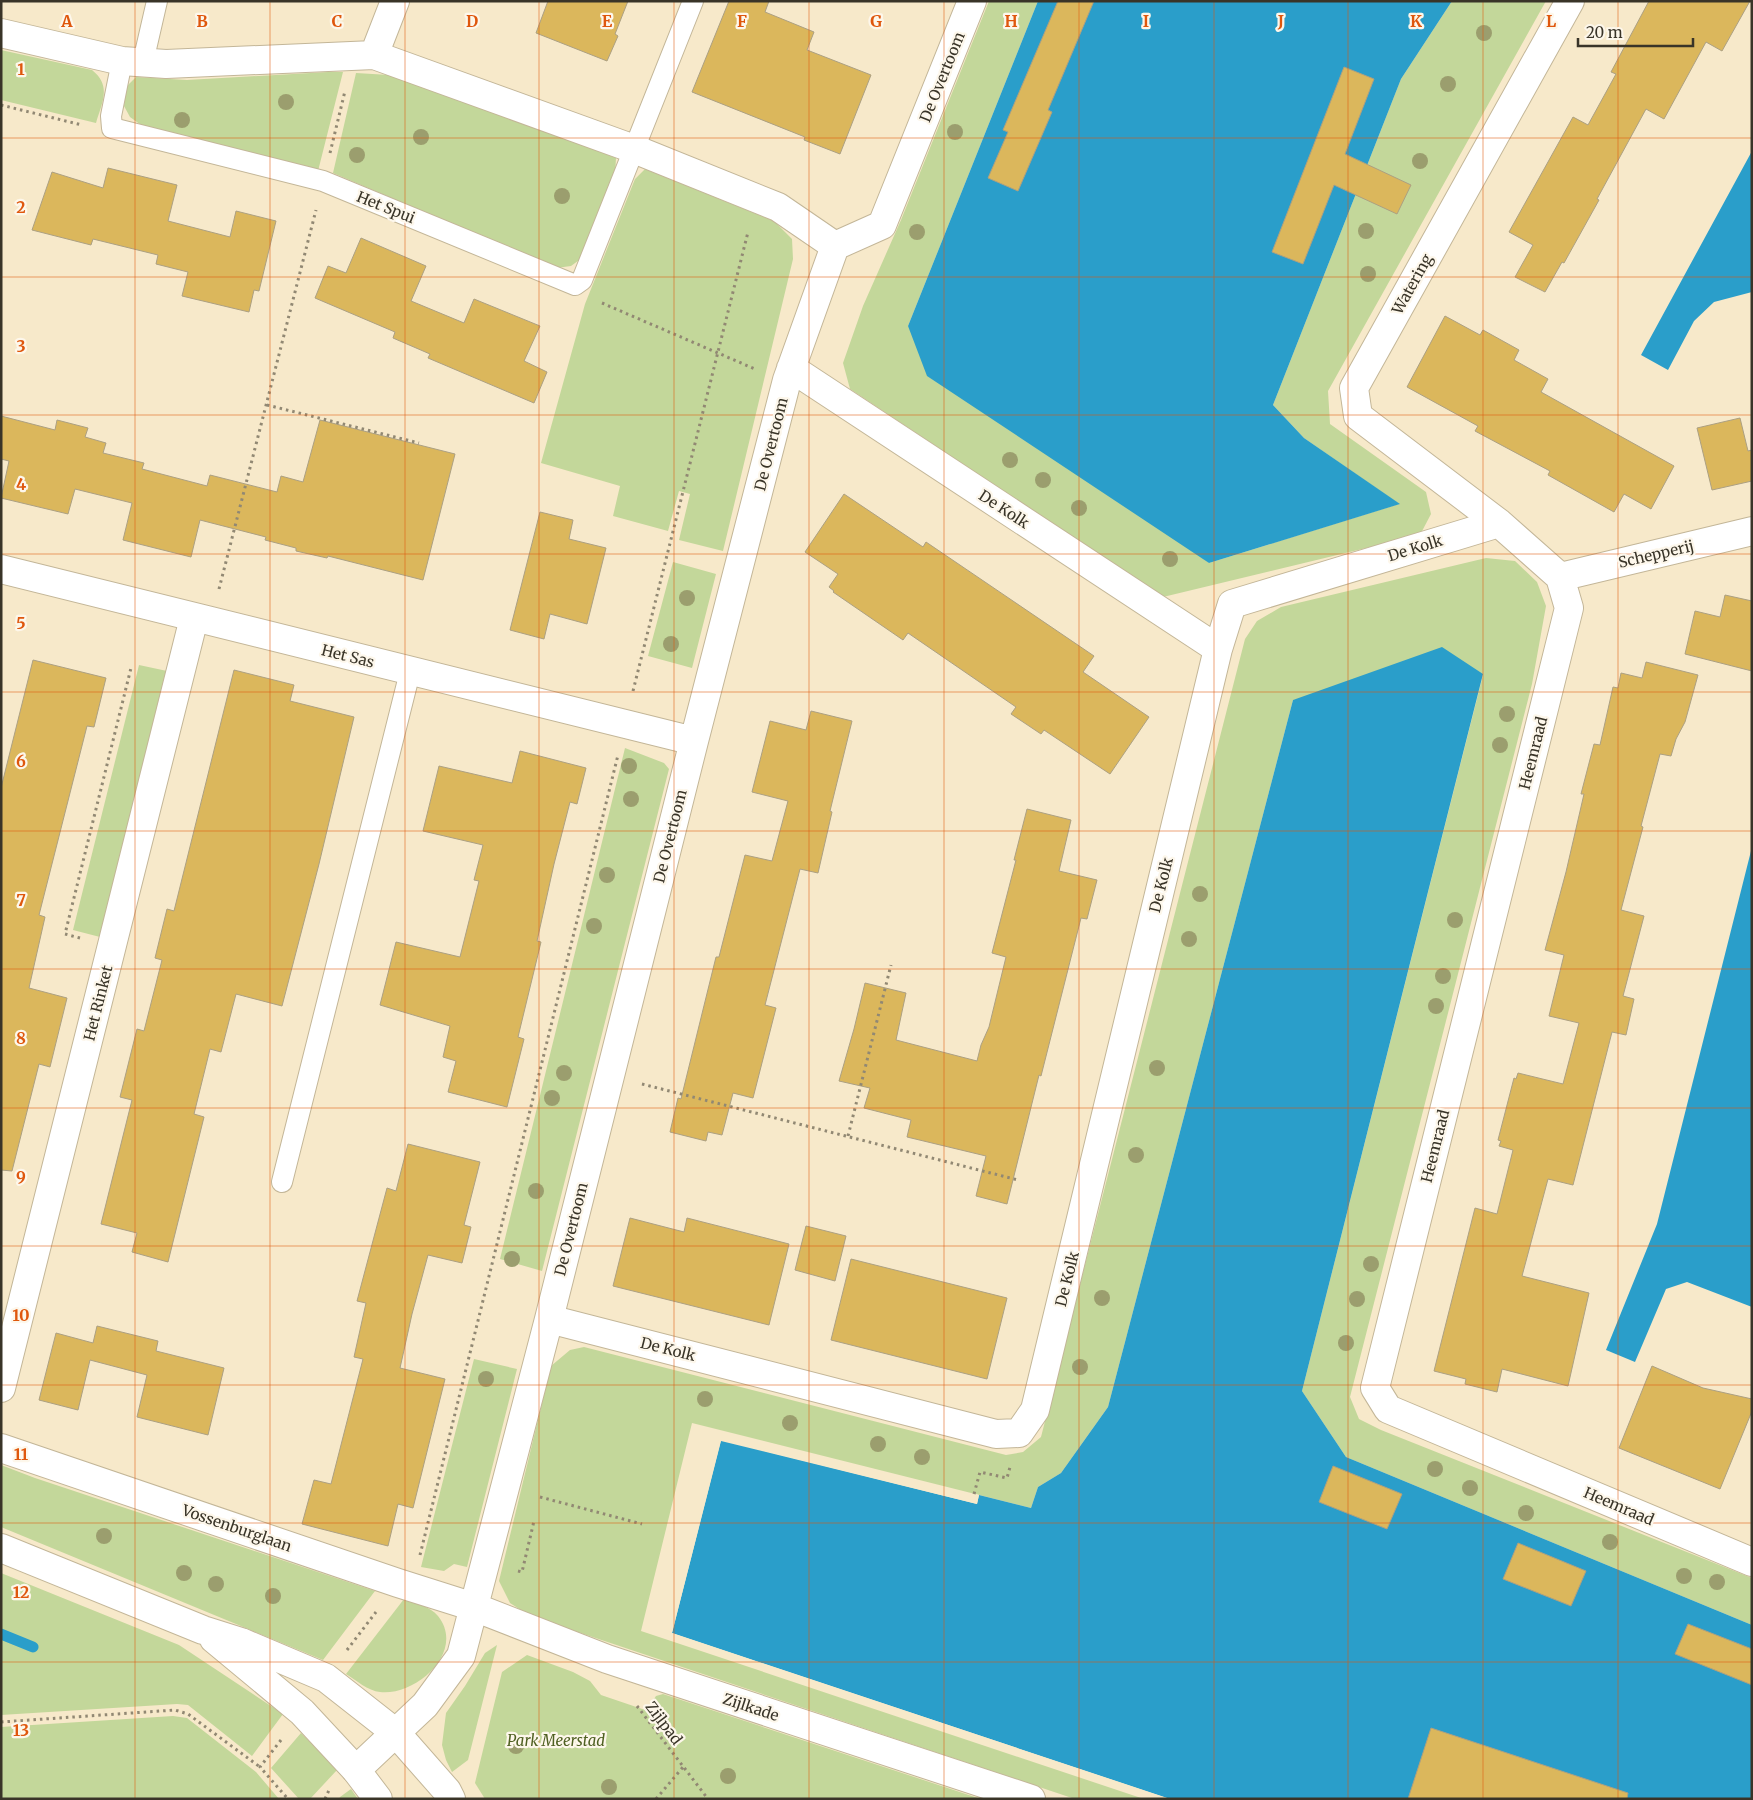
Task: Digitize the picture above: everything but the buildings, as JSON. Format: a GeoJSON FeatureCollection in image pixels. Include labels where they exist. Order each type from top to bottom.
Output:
{"type":"FeatureCollection","features":[{"type":"Feature","properties":{"kind":"street"},"geometry":{"type":"LineString","coordinates":[[364,55],[395,1]]}},
{"type":"Feature","properties":{"kind":"street","name":"De Overtoom"},"geometry":{"type":"LineString","coordinates":[[396,1733],[425,1705],[460,1656],[549,1318],[694,741],[789,374],[835,246],[882,225],[972,1]]}},
{"type":"Feature","properties":{"kind":"street","name":"Watering"},"geometry":{"type":"LineString","coordinates":[[1499,522],[1358,416],[1354,388],[1570,1]]}},
{"type":"Feature","properties":{"kind":"street"},"geometry":{"type":"LineString","coordinates":[[1,32],[133,62],[166,64],[364,55],[634,149],[778,207],[835,246]]}},
{"type":"Feature","properties":{"kind":"street","name":"De Kolk"},"geometry":{"type":"LineString","coordinates":[[789,374],[1218,649]]}},
{"type":"Feature","properties":{"kind":"street"},"geometry":{"type":"LineString","coordinates":[[1499,522],[1560,577]]}},
{"type":"Feature","properties":{"kind":"street","name":"De Kolk"},"geometry":{"type":"LineString","coordinates":[[549,1318],[996,1434],[1019,1433],[1035,1410],[1218,649],[1232,604],[1499,522]]}},
{"type":"Feature","properties":{"kind":"street","name":"Schepperij"},"geometry":{"type":"LineString","coordinates":[[1560,577],[1752,531]]}},
{"type":"Feature","properties":{"kind":"street","name":"Het Sas"},"geometry":{"type":"LineString","coordinates":[[1,569],[694,741]]}},
{"type":"Feature","properties":{"kind":"street","name":"Heemraad"},"geometry":{"type":"LineString","coordinates":[[1560,577],[1569,608],[1375,1388],[1388,1409],[1752,1562]]}},
{"type":"Feature","properties":{"kind":"street","name":"Het Rinket"},"geometry":{"type":"LineString","coordinates":[[1,1388],[112,947],[202,619]]}},
{"type":"Feature","properties":{"kind":"street","name":"Vossenburglaan"},"geometry":{"type":"LineString","coordinates":[[1,1448],[474,1607]]}},
{"type":"Feature","properties":{"kind":"street"},"geometry":{"type":"LineString","coordinates":[[1,1548],[203,1630],[241,1642],[326,1678],[396,1733],[451,1799]]}},
{"type":"Feature","properties":{"kind":"street","name":"Zijlkade"},"geometry":{"type":"LineString","coordinates":[[474,1607],[607,1659],[1031,1799]]}},
{"type":"Feature","properties":{"kind":"street"},"geometry":{"type":"LineString","coordinates":[[203,1630],[302,1712],[356,1770],[378,1799]]}},
{"type":"Feature","properties":{"kind":"street"},"geometry":{"type":"LineString","coordinates":[[356,1770],[396,1733]]}},
{"type":"Feature","properties":{"kind":"lane"},"geometry":{"type":"LineString","coordinates":[[112,128],[111,116],[156,1]]}},
{"type":"Feature","properties":{"kind":"lane"},"geometry":{"type":"LineString","coordinates":[[575,285],[582,280],[693,1]]}},
{"type":"Feature","properties":{"kind":"lane","name":"Het Spui"},"geometry":{"type":"LineString","coordinates":[[112,128],[323,181],[575,285]]}},
{"type":"Feature","properties":{"kind":"lane"},"geometry":{"type":"LineString","coordinates":[[282,1182],[410,672]]}},
{"type":"Feature","properties":{"kind":"path"},"geometry":{"type":"LineString","coordinates":[[202,619],[267,405],[323,181],[364,55]]}},
{"type":"Feature","properties":{"kind":"path"},"geometry":{"type":"LineString","coordinates":[[1,105],[100,129],[112,128]]}},
{"type":"Feature","properties":{"kind":"path"},"geometry":{"type":"LineString","coordinates":[[412,1587],[625,724],[758,199]]}},
{"type":"Feature","properties":{"kind":"path"},"geometry":{"type":"LineString","coordinates":[[575,285],[592,299],[764,373],[789,374]]}},
{"type":"Feature","properties":{"kind":"path"},"geometry":{"type":"LineString","coordinates":[[267,405],[420,443]]}},
{"type":"Feature","properties":{"kind":"path"},"geometry":{"type":"LineString","coordinates":[[112,947],[65,934],[131,668]]}},
{"type":"Feature","properties":{"kind":"path"},"geometry":{"type":"LineString","coordinates":[[848,1136],[891,965]]}},
{"type":"Feature","properties":{"kind":"path"},"geometry":{"type":"LineString","coordinates":[[610,1076],[1018,1180]]}},
{"type":"Feature","properties":{"kind":"path"},"geometry":{"type":"LineString","coordinates":[[540,1497],[642,1524]]}},
{"type":"Feature","properties":{"kind":"path","name":"Zijlpad"},"geometry":{"type":"LineString","coordinates":[[607,1659],[638,1708],[708,1799]]}},
{"type":"Feature","properties":{"kind":"path"},"geometry":{"type":"LineString","coordinates":[[1,1722],[175,1710],[188,1714],[260,1767]]}},
{"type":"Feature","properties":{"kind":"path"},"geometry":{"type":"LineString","coordinates":[[656,1799],[683,1767]]}},
{"type":"Feature","properties":{"kind":"green space"},"geometry":{"type":"Polygon","coordinates":[[[989,1],[1038,1],[908,326],[1209,563],[1399,504],[1304,438],[1273,405],[1401,79],[1452,1],[1546,1],[1328,391],[1330,424],[1426,492],[1431,514],[1420,535],[1163,597],[850,389],[843,363],[863,306],[901,220],[989,1]]]}},
{"type":"Feature","properties":{"kind":"green space"},"geometry":{"type":"Polygon","coordinates":[[[1,50],[92,70],[102,82],[104,88],[103,101],[96,123],[1,100],[1,50]]]}},
{"type":"Feature","properties":{"kind":"green space"},"geometry":{"type":"Polygon","coordinates":[[[343,72],[318,171],[141,125],[130,117],[124,106],[126,87],[136,77],[187,80],[343,72]]]}},
{"type":"Feature","properties":{"kind":"green space"},"geometry":{"type":"Polygon","coordinates":[[[356,73],[389,75],[419,81],[616,158],[615,176],[582,258],[571,266],[556,268],[333,173],[356,73]]]}},
{"type":"Feature","properties":{"kind":"green space"},"geometry":{"type":"Polygon","coordinates":[[[645,169],[774,221],[792,239],[793,259],[723,551],[679,540],[690,494],[679,491],[668,531],[613,516],[620,486],[541,463],[585,304],[635,179],[645,169]]]}},
{"type":"Feature","properties":{"kind":"green space"},"geometry":{"type":"Polygon","coordinates":[[[1486,558],[1515,561],[1537,582],[1546,606],[1532,684],[1350,1397],[1359,1419],[1381,1430],[1752,1578],[1752,1625],[1346,1457],[1302,1391],[1483,675],[1293,700],[1108,1407],[1061,1473],[1038,1487],[1031,1508],[692,1423],[641,1631],[1144,1799],[1075,1799],[530,1616],[510,1603],[499,1581],[551,1366],[570,1350],[584,1347],[1006,1455],[1023,1452],[1041,1437],[1245,639],[1257,621],[1281,607],[1486,558]]]}},
{"type":"Feature","properties":{"kind":"green space"},"geometry":{"type":"Polygon","coordinates":[[[673,562],[716,574],[692,668],[648,656],[673,562]]]}},
{"type":"Feature","properties":{"kind":"green space"},"geometry":{"type":"Polygon","coordinates":[[[139,665],[167,671],[100,937],[73,930],[139,665]]]}},
{"type":"Feature","properties":{"kind":"green space"},"geometry":{"type":"Polygon","coordinates":[[[625,748],[664,763],[669,769],[542,1271],[500,1259],[625,748]]]}},
{"type":"Feature","properties":{"kind":"green space"},"geometry":{"type":"Polygon","coordinates":[[[474,1359],[517,1369],[467,1567],[454,1564],[444,1571],[421,1567],[474,1359]]]}},
{"type":"Feature","properties":{"kind":"green space"},"geometry":{"type":"Polygon","coordinates":[[[1,1465],[375,1591],[323,1660],[1,1527],[1,1465]]]}},
{"type":"Feature","properties":{"kind":"green space"},"geometry":{"type":"Polygon","coordinates":[[[1,1573],[179,1645],[283,1714],[252,1756],[188,1705],[177,1704],[1,1715],[1,1573]]]}},
{"type":"Feature","properties":{"kind":"green space"},"geometry":{"type":"Polygon","coordinates":[[[404,1599],[426,1607],[438,1616],[445,1629],[446,1643],[442,1656],[433,1669],[422,1679],[409,1687],[394,1691],[376,1691],[346,1674],[404,1599]]]}},
{"type":"Feature","properties":{"kind":"green space"},"geometry":{"type":"Polygon","coordinates":[[[497,1645],[468,1760],[452,1772],[442,1745],[446,1713],[485,1653],[497,1645]]]}},
{"type":"Feature","properties":{"kind":"green space","name":"Park Meerstad"},"geometry":{"type":"Polygon","coordinates":[[[527,1655],[573,1672],[590,1681],[601,1695],[657,1714],[652,1702],[656,1696],[663,1694],[981,1799],[485,1799],[475,1783],[502,1672],[527,1655]]]}},
{"type":"Feature","properties":{"kind":"green space"},"geometry":{"type":"Polygon","coordinates":[[[173,1716],[187,1718],[256,1772],[279,1799],[1,1799],[1,1727],[173,1716]]]}},
{"type":"Feature","properties":{"kind":"green space"},"geometry":{"type":"Polygon","coordinates":[[[301,1733],[337,1770],[310,1799],[299,1799],[271,1768],[301,1733]]]}},
{"type":"Feature","properties":{"kind":"green space"},"geometry":{"type":"Polygon","coordinates":[[[351,1789],[358,1799],[339,1799],[340,1797],[351,1789]]]}},
{"type":"Feature","properties":{"kind":"water"},"geometry":{"type":"Polygon","coordinates":[[[1038,1],[1452,1],[1401,79],[1273,405],[1304,438],[1400,504],[1209,563],[927,376],[908,326],[1038,1]]]}},
{"type":"Feature","properties":{"kind":"water"},"geometry":{"type":"Polygon","coordinates":[[[1752,151],[1752,292],[1714,302],[1694,321],[1668,370],[1641,355],[1752,151]]]}},
{"type":"Feature","properties":{"kind":"water"},"geometry":{"type":"Polygon","coordinates":[[[1442,647],[1483,674],[1302,1391],[1346,1457],[1752,1625],[1752,1799],[1170,1799],[672,1633],[721,1440],[977,1504],[979,1495],[1031,1508],[1038,1487],[1061,1473],[1108,1407],[1293,700],[1442,647]]]}},
{"type":"Feature","properties":{"kind":"water"},"geometry":{"type":"Polygon","coordinates":[[[1752,847],[1752,1307],[1687,1282],[1666,1289],[1635,1362],[1606,1350],[1657,1224],[1752,847]]]}},
{"type":"Feature","properties":{"kind":"pier"},"geometry":{"type":"Polygon","coordinates":[[[722,1438],[975,1501],[976,1494],[979,1495],[977,1504],[721,1441],[672,1633],[1170,1799],[1163,1799],[670,1635],[669,1632],[719,1440],[722,1438]]]}},
{"type":"Feature","properties":{"kind":"waterway"},"geometry":{"type":"LineString","coordinates":[[1,1634],[33,1647]]}}]}
